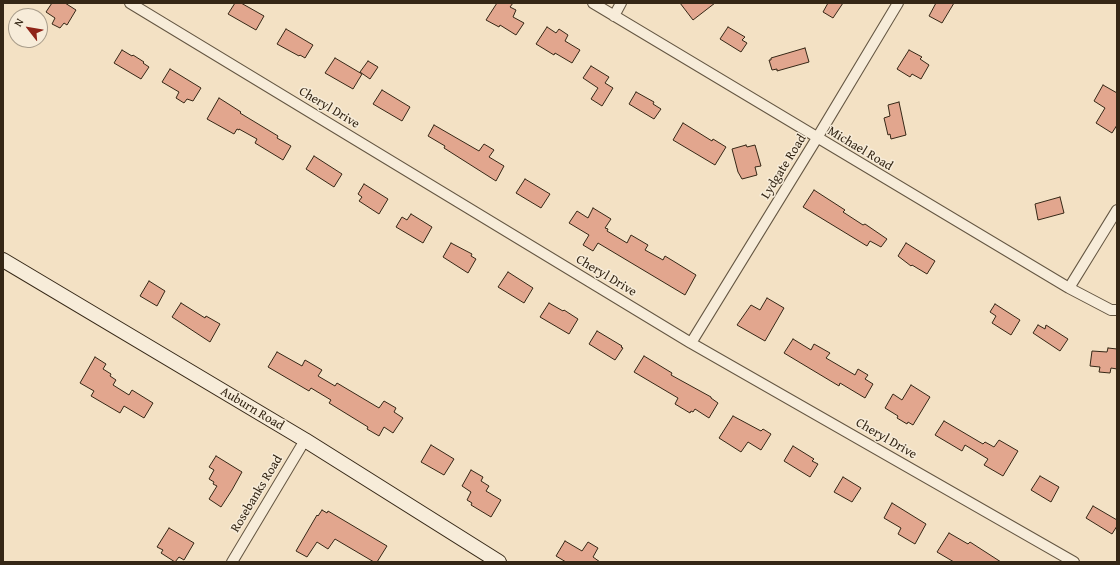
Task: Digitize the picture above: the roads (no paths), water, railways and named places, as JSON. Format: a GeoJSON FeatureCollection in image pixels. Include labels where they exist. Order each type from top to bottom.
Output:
{"type":"FeatureCollection","features":[{"type":"Feature","properties":{"kind":"street","name":"Cheryl Drive"},"geometry":{"type":"LineString","coordinates":[[130,3],[691,343],[1074,562]]}},
{"type":"Feature","properties":{"kind":"street","name":"Michael Road"},"geometry":{"type":"LineString","coordinates":[[593,3],[1069,288],[1111,310],[1117,310]]}},
{"type":"Feature","properties":{"kind":"street"},"geometry":{"type":"LineString","coordinates":[[614,16],[622,3]]}},
{"type":"Feature","properties":{"kind":"street","name":"Lydgate Road"},"geometry":{"type":"LineString","coordinates":[[691,343],[898,3]]}},
{"type":"Feature","properties":{"kind":"street"},"geometry":{"type":"LineString","coordinates":[[1069,288],[1117,210]]}},
{"type":"Feature","properties":{"kind":"street","name":"Auburn Road"},"geometry":{"type":"LineString","coordinates":[[3,260],[305,440],[499,562]]}},
{"type":"Feature","properties":{"kind":"street","name":"Rosebanks Road"},"geometry":{"type":"LineString","coordinates":[[232,562],[305,440]]}}]}
